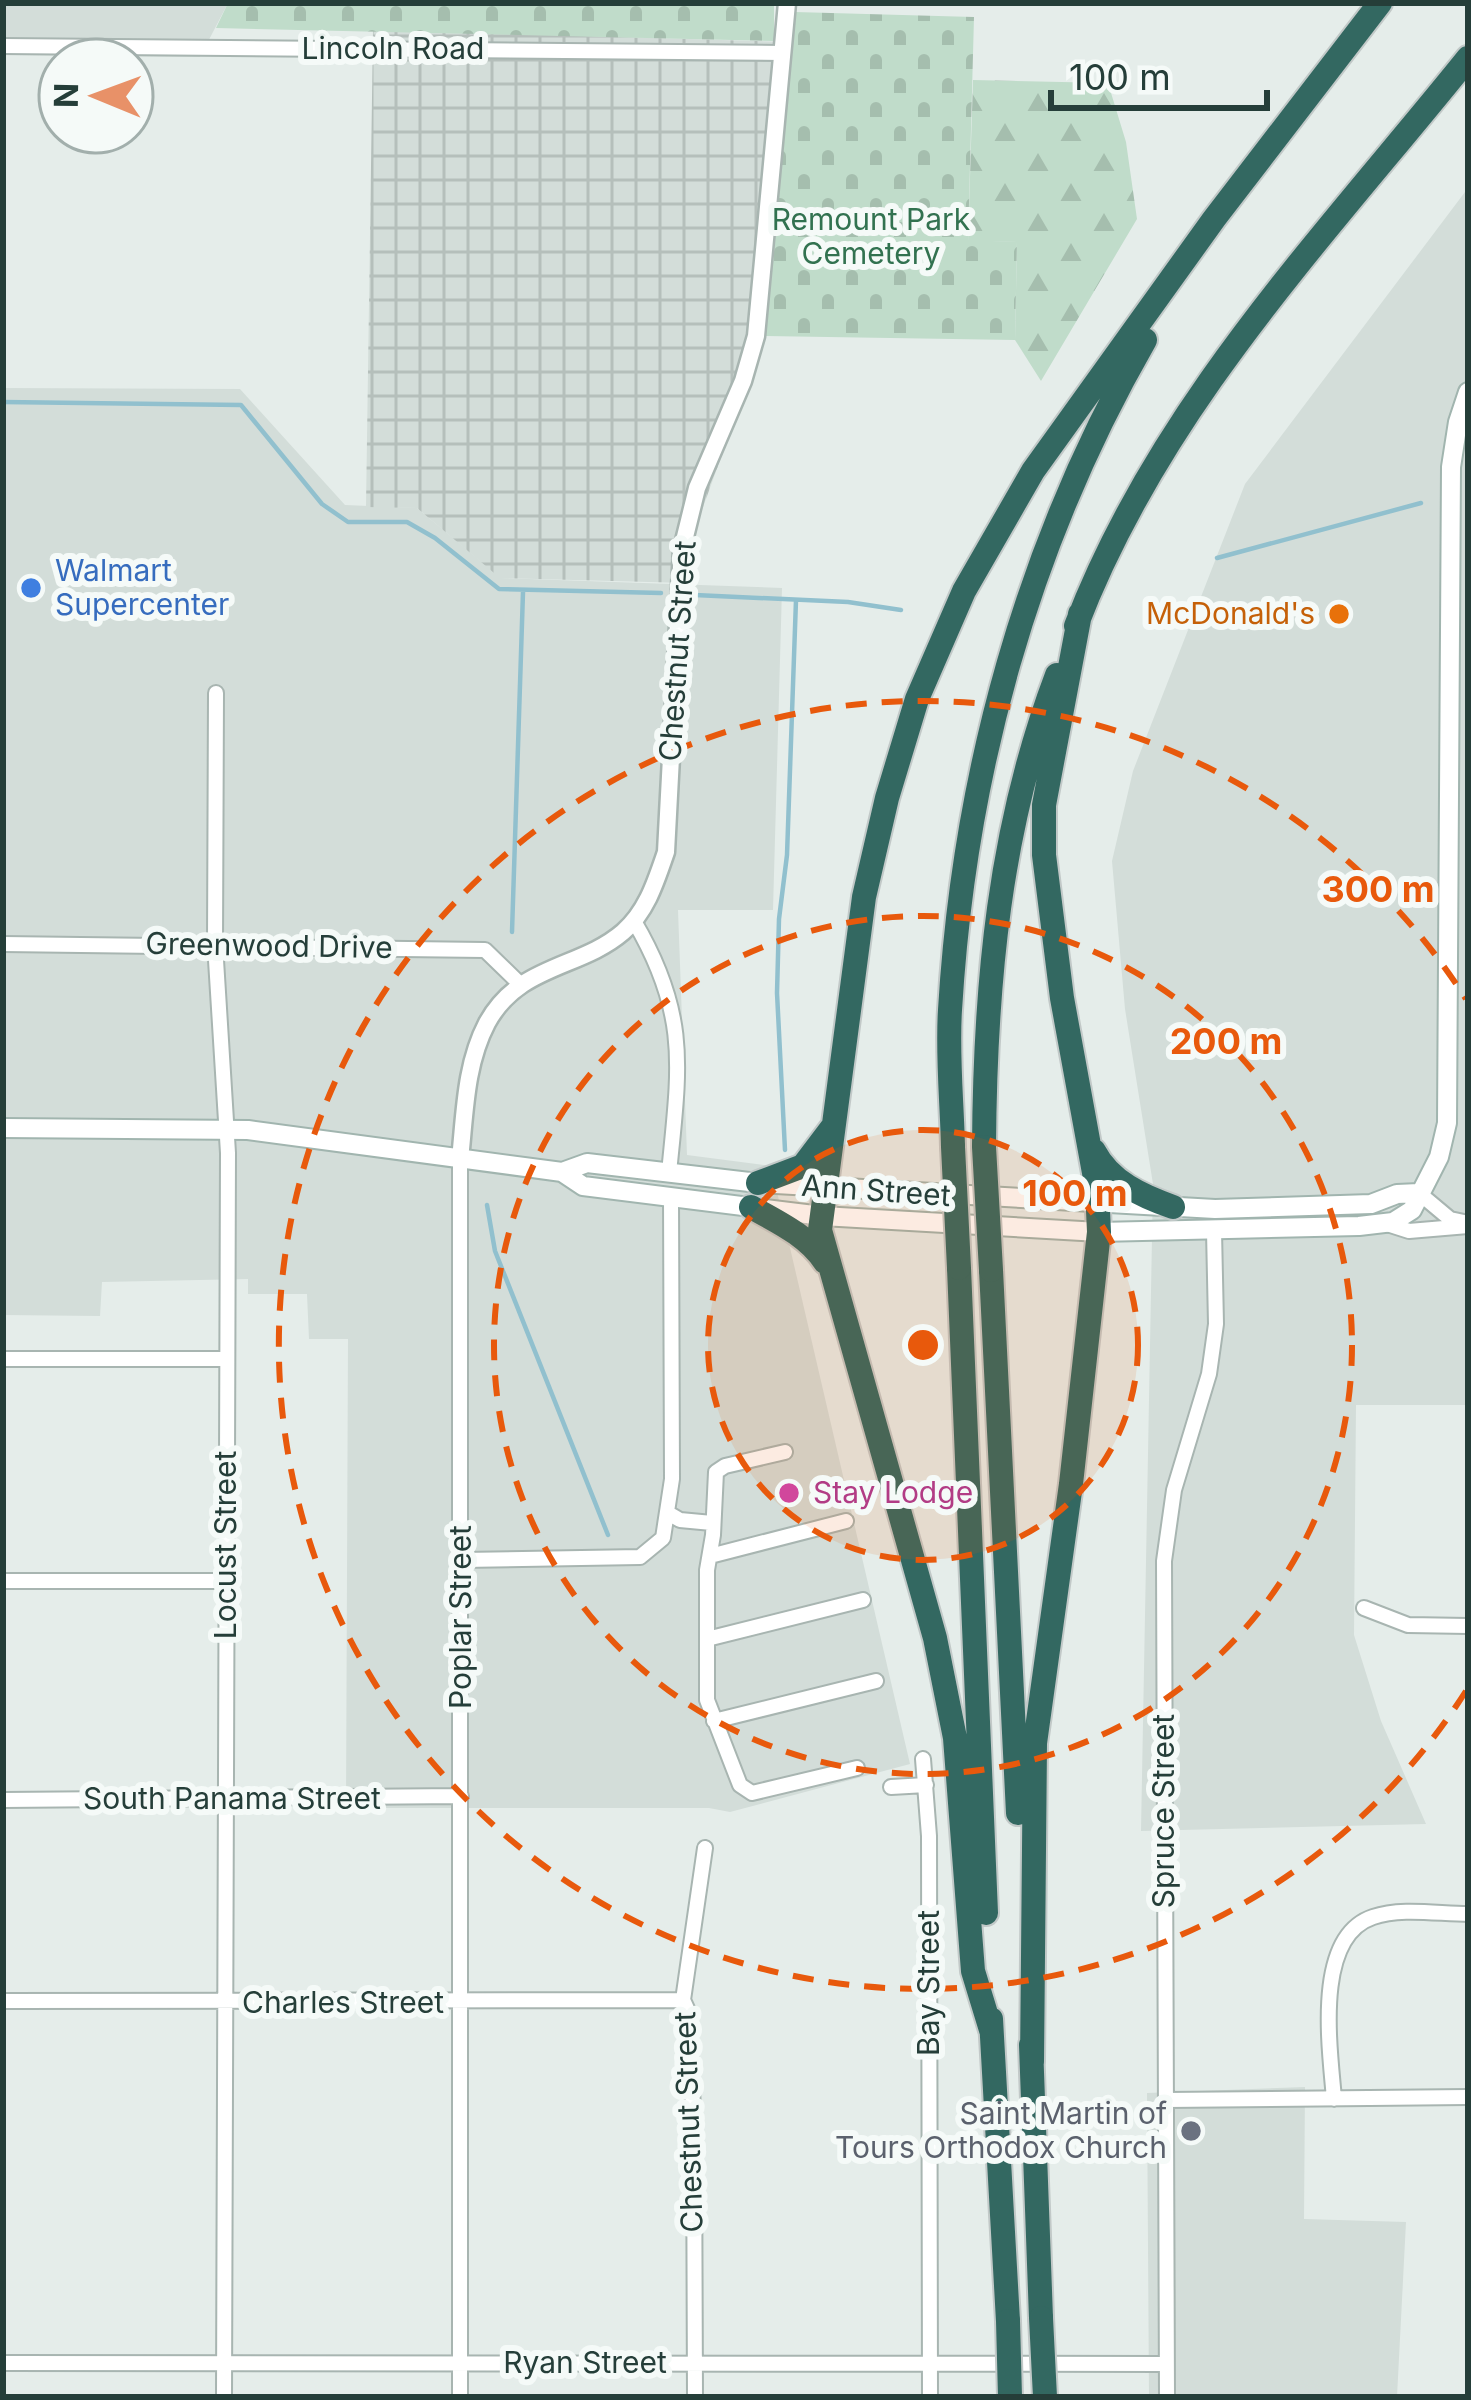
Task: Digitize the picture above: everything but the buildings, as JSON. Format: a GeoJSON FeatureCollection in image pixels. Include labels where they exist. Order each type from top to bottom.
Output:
{"type":"FeatureCollection","features":[{"type":"Feature","properties":{"kind":"highway"},"geometry":{"type":"LineString","coordinates":[[991,2030],[974,1971],[955,1738],[935,1638],[820,1230],[864,897],[917,699],[964,591],[1033,471],[1214,218],[1380,3]]}},
{"type":"Feature","properties":{"kind":"highway"},"geometry":{"type":"LineString","coordinates":[[1045,2397],[984,1147],[985,1042],[1007,842],[1027,761],[1080,614],[1131,504],[1238,340],[1468,58]]}},
{"type":"Feature","properties":{"kind":"highway"},"geometry":{"type":"LineString","coordinates":[[1010,2397],[953,1147],[949,1016],[960,882],[1003,680],[1039,565],[1075,476],[1131,364],[1214,218]]}},
{"type":"Feature","properties":{"kind":"highway"},"geometry":{"type":"LineString","coordinates":[[1032,2062],[1034,1743],[1071,1484],[1099,1232],[1099,1204],[1058,975],[1044,855],[1044,805],[1080,614]]}},
{"type":"Feature","properties":{"kind":"highway"},"geometry":{"type":"LineString","coordinates":[[832,1275],[817,1250],[755,1195],[803,1166],[835,1122]]}},
{"type":"Feature","properties":{"kind":"highway"},"geometry":{"type":"LineString","coordinates":[[1089,1141],[1110,1174],[1173,1207]]}},
{"type":"Feature","properties":{"kind":"main road"},"geometry":{"type":"LineString","coordinates":[[1384,1223],[1412,1210],[1439,1157],[1448,1123],[1460,635],[1451,467],[1468,392]]}},
{"type":"Feature","properties":{"kind":"main road","name":"Ann Street"},"geometry":{"type":"LineString","coordinates":[[3,1128],[228,1129],[562,1172],[583,1186],[671,1197],[826,1188],[1173,1207],[1326,1207],[1371,1204],[1397,1194],[1419,1193]]}},
{"type":"Feature","properties":{"kind":"main road","name":"Ann Street"},"geometry":{"type":"LineString","coordinates":[[562,1172],[587,1163],[669,1173],[822,1216],[1099,1232],[1214,1232],[1384,1223]]}},
{"type":"Feature","properties":{"kind":"street","name":"Chestnut Street"},"geometry":{"type":"LineString","coordinates":[[634,921],[652,892],[666,852],[685,532],[697,488],[742,381],[761,308],[787,3]]}},
{"type":"Feature","properties":{"kind":"street","name":"Lincoln Road"},"geometry":{"type":"LineString","coordinates":[[3,46],[783,53]]}},
{"type":"Feature","properties":{"kind":"street","name":"Locust Street"},"geometry":{"type":"LineString","coordinates":[[216,693],[215,944],[228,1129],[224,2397]]}},
{"type":"Feature","properties":{"kind":"street","name":"Poplar Street"},"geometry":{"type":"LineString","coordinates":[[460,2397],[460,1159],[472,1062],[488,1020],[521,985],[619,936],[634,921]]}},
{"type":"Feature","properties":{"kind":"street"},"geometry":{"type":"LineString","coordinates":[[634,921],[658,962],[673,1011],[677,1070],[669,1173]]}},
{"type":"Feature","properties":{"kind":"street","name":"Greenwood Drive"},"geometry":{"type":"LineString","coordinates":[[3,944],[485,950],[521,985]]}},
{"type":"Feature","properties":{"kind":"street","name":"Ann Street"},"geometry":{"type":"LineString","coordinates":[[1419,1193],[1450,1219],[1468,1225]]}},
{"type":"Feature","properties":{"kind":"street"},"geometry":{"type":"LineString","coordinates":[[462,1560],[640,1557],[663,1538],[671,1494],[671,1197]]}},
{"type":"Feature","properties":{"kind":"street","name":"Ann Street"},"geometry":{"type":"LineString","coordinates":[[1384,1223],[1409,1232],[1468,1225]]}},
{"type":"Feature","properties":{"kind":"street","name":"Spruce Street"},"geometry":{"type":"LineString","coordinates":[[1167,2397],[1164,1561],[1174,1490],[1209,1375],[1216,1324],[1214,1232]]}},
{"type":"Feature","properties":{"kind":"street"},"geometry":{"type":"LineString","coordinates":[[3,1359],[226,1359]]}},
{"type":"Feature","properties":{"kind":"street"},"geometry":{"type":"LineString","coordinates":[[785,1452],[716,1472],[707,1700],[740,1785],[752,1793],[857,1768]]}},
{"type":"Feature","properties":{"kind":"street"},"geometry":{"type":"LineString","coordinates":[[668,1514],[712,1523]]}},
{"type":"Feature","properties":{"kind":"street"},"geometry":{"type":"LineString","coordinates":[[710,1556],[846,1521]]}},
{"type":"Feature","properties":{"kind":"street"},"geometry":{"type":"LineString","coordinates":[[3,1581],[226,1581]]}},
{"type":"Feature","properties":{"kind":"street"},"geometry":{"type":"LineString","coordinates":[[707,1639],[863,1600]]}},
{"type":"Feature","properties":{"kind":"street"},"geometry":{"type":"LineString","coordinates":[[1364,1608],[1408,1625],[1468,1626]]}},
{"type":"Feature","properties":{"kind":"street"},"geometry":{"type":"LineString","coordinates":[[714,1721],[876,1681]]}},
{"type":"Feature","properties":{"kind":"street","name":"Bay Street"},"geometry":{"type":"LineString","coordinates":[[923,1759],[930,2397]]}},
{"type":"Feature","properties":{"kind":"street"},"geometry":{"type":"LineString","coordinates":[[891,1787],[926,1785]]}},
{"type":"Feature","properties":{"kind":"street","name":"South Panama Street"},"geometry":{"type":"LineString","coordinates":[[3,1800],[461,1796]]}},
{"type":"Feature","properties":{"kind":"street","name":"Chestnut Street"},"geometry":{"type":"LineString","coordinates":[[695,2397],[694,2127],[688,2011],[683,2000],[705,1848]]}},
{"type":"Feature","properties":{"kind":"street"},"geometry":{"type":"LineString","coordinates":[[1334,2099],[1333,1964],[1344,1940],[1365,1920],[1387,1914],[1468,1914]]}},
{"type":"Feature","properties":{"kind":"street","name":"Charles Street"},"geometry":{"type":"LineString","coordinates":[[3,2001],[683,2000]]}},
{"type":"Feature","properties":{"kind":"street"},"geometry":{"type":"LineString","coordinates":[[1166,2100],[1468,2097]]}},
{"type":"Feature","properties":{"kind":"street","name":"Ryan Street"},"geometry":{"type":"LineString","coordinates":[[3,2363],[1166,2364]]}},
{"type":"Feature","properties":{"kind":"shaded area"},"geometry":{"type":"Polygon","coordinates":[[[3,3],[228,3],[200,57],[156,57],[156,36],[36,36],[36,55],[3,55],[3,3]]]}},
{"type":"Feature","properties":{"kind":"shaded area"},"geometry":{"type":"Polygon","coordinates":[[[373,30],[792,42],[765,336],[694,532],[686,583],[500,578],[417,508],[366,507],[373,30]]]}},
{"type":"Feature","properties":{"kind":"shaded area"},"geometry":{"type":"Polygon","coordinates":[[[1468,188],[1468,1405],[1356,1405],[1354,1635],[1381,1721],[1426,1824],[1141,1831],[1153,1184],[1125,1009],[1112,861],[1133,771],[1245,484],[1468,188]]]}},
{"type":"Feature","properties":{"kind":"shaded area"},"geometry":{"type":"Polygon","coordinates":[[[3,388],[240,389],[345,505],[417,508],[501,578],[782,588],[773,910],[678,910],[687,1155],[771,1166],[910,1764],[730,1812],[709,1808],[346,1808],[348,1339],[309,1339],[307,1294],[248,1294],[248,1279],[102,1282],[100,1316],[3,1315],[3,388]]]}},
{"type":"Feature","properties":{"kind":"shaded area"},"geometry":{"type":"Polygon","coordinates":[[[1305,2087],[1304,2219],[1406,2222],[1397,2397],[1149,2397],[1147,2093],[1305,2087]]]}},
{"type":"Feature","properties":{"kind":"green space"},"geometry":{"type":"Polygon","coordinates":[[[228,3],[774,3],[774,41],[216,28],[228,3]]]}},
{"type":"Feature","properties":{"kind":"green space","name":"Remount Park Cemetery"},"geometry":{"type":"Polygon","coordinates":[[[795,12],[974,17],[968,240],[1017,242],[1015,340],[765,336],[795,12]]]}},
{"type":"Feature","properties":{"kind":"green space"},"geometry":{"type":"Polygon","coordinates":[[[973,80],[1108,83],[1126,142],[1137,219],[1041,381],[1015,340],[1017,242],[968,241],[973,80]]]}},
{"type":"Feature","properties":{"kind":"waterway"},"geometry":{"type":"LineString","coordinates":[[3,402],[241,405],[322,504],[348,522],[407,522],[499,589],[661,593]]}},
{"type":"Feature","properties":{"kind":"waterway"},"geometry":{"type":"LineString","coordinates":[[1217,558],[1421,503]]}},
{"type":"Feature","properties":{"kind":"waterway"},"geometry":{"type":"LineString","coordinates":[[512,932],[523,592]]}},
{"type":"Feature","properties":{"kind":"waterway"},"geometry":{"type":"LineString","coordinates":[[695,595],[848,602],[901,610]]}},
{"type":"Feature","properties":{"kind":"waterway"},"geometry":{"type":"LineString","coordinates":[[785,1150],[777,993],[796,600]]}},
{"type":"Feature","properties":{"kind":"waterway"},"geometry":{"type":"LineString","coordinates":[[487,1205],[495,1251],[608,1535]]}},
{"type":"Feature","properties":{"kind":"place","name":"Walmart Supercenter"},"geometry":{"type":"Point","coordinates":[31,588]}},
{"type":"Feature","properties":{"kind":"place","name":"McDonald's"},"geometry":{"type":"Point","coordinates":[1339,614]}},
{"type":"Feature","properties":{"kind":"place","name":"Stay Lodge"},"geometry":{"type":"Point","coordinates":[789,1493]}},
{"type":"Feature","properties":{"kind":"place","name":"Saint Martin of Tours Orthodox Church"},"geometry":{"type":"Point","coordinates":[1191,2131]}}]}
